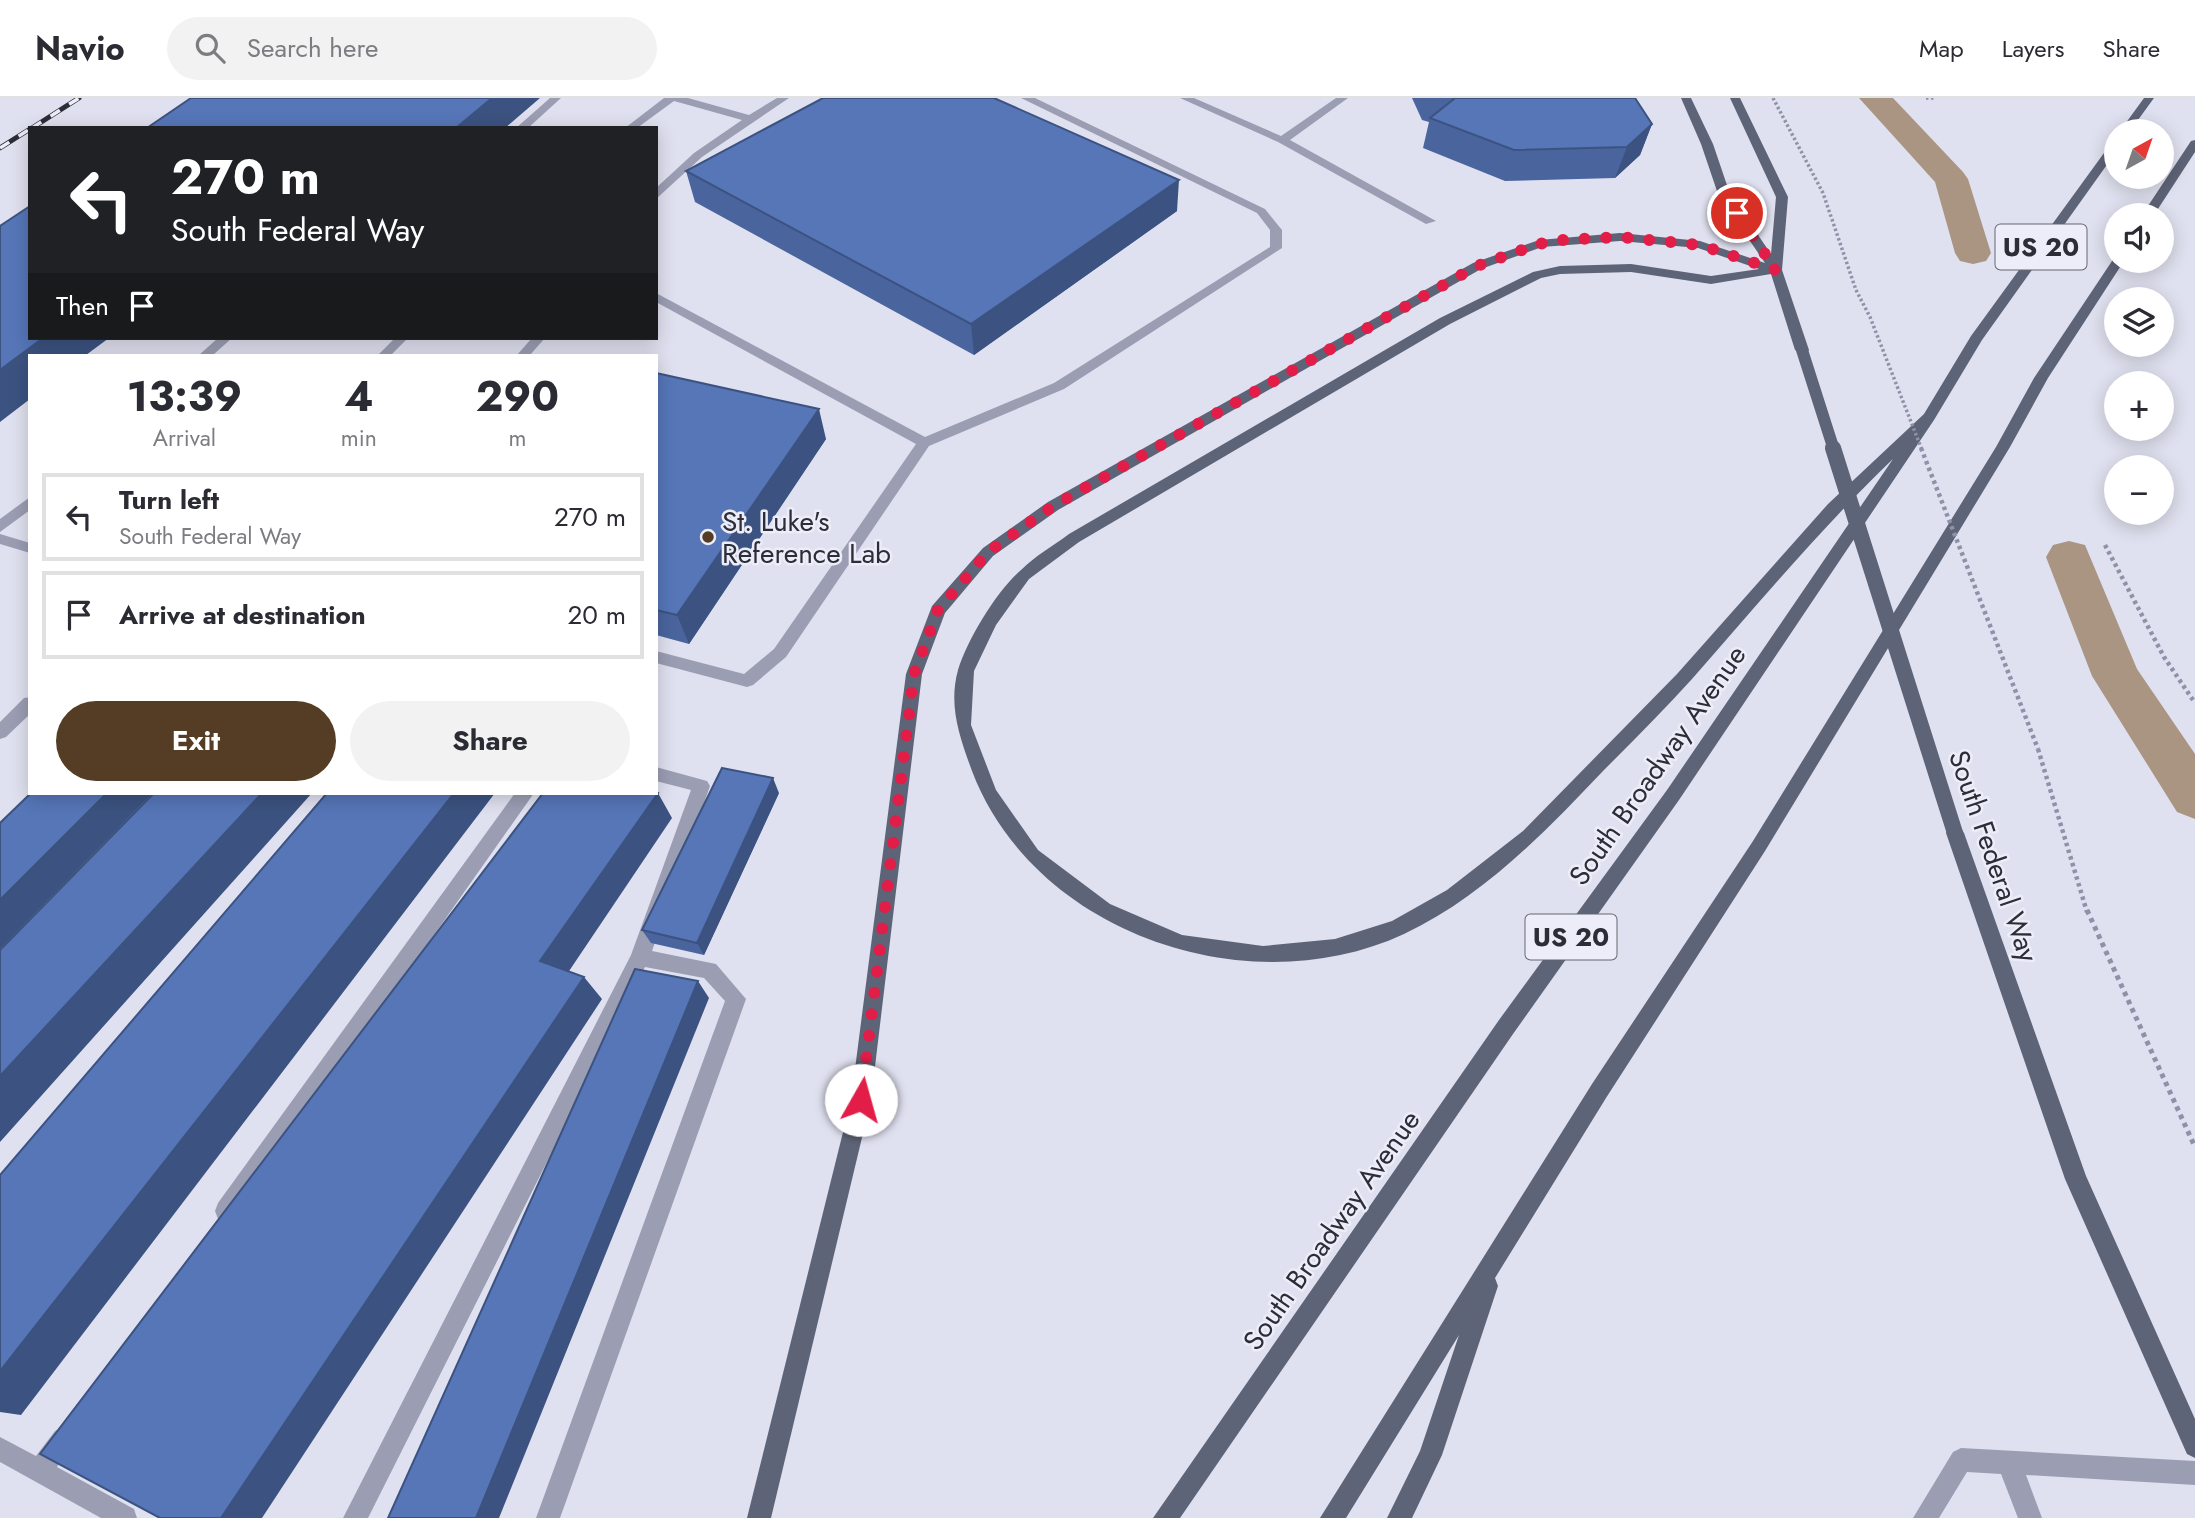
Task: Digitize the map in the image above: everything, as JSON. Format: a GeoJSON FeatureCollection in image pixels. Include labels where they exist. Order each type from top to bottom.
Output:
{"type":"FeatureCollection","features":[{"type":"Feature","properties":{"kind":"main road","name":"South Federal Way"},"geometry":{"type":"LineString","coordinates":[[1686,98],[1707,144],[1724,194],[1776,270],[1955,833],[2076,1180],[2195,1446]]}},
{"type":"Feature","properties":{"kind":"main road","name":"South Federal Way"},"geometry":{"type":"LineString","coordinates":[[1735,98],[1782,197],[1776,270]]}},
{"type":"Feature","properties":{"kind":"main road"},"geometry":{"type":"LineString","coordinates":[[2134,119],[2149,98]]}},
{"type":"Feature","properties":{"kind":"main road"},"geometry":{"type":"LineString","coordinates":[[2156,203],[2195,142]]}},
{"type":"Feature","properties":{"kind":"main road","name":"South Broadway Avenue"},"geometry":{"type":"LineString","coordinates":[[1165,1518],[1498,1039],[1673,796],[1929,417],[1976,339],[2104,161]]}},
{"type":"Feature","properties":{"kind":"main road"},"geometry":{"type":"LineString","coordinates":[[759,1518],[861,1100],[914,674],[938,610],[988,552],[1053,506],[1477,266],[1539,244],[1620,237],[1700,245],[1776,270]]}},
{"type":"Feature","properties":{"kind":"main road"},"geometry":{"type":"LineString","coordinates":[[1776,270],[1711,280],[1631,268],[1560,270],[1537,275],[1446,321],[1074,538],[1024,575],[989,622],[967,671],[963,725],[989,793],[1032,855],[1103,910],[1181,943],[1263,955],[1335,948],[1397,928],[1453,896],[1529,836],[1683,678],[1833,508],[1929,417]]}},
{"type":"Feature","properties":{"kind":"main road","name":"US 20"},"geometry":{"type":"LineString","coordinates":[[1332,1518],[1599,1091],[1759,846],[2003,447],[2041,378],[2110,273]]}},
{"type":"Feature","properties":{"kind":"main road"},"geometry":{"type":"LineString","coordinates":[[1399,1518],[1430,1455],[1495,1260]]}},
{"type":"Feature","properties":{"kind":"street"},"geometry":{"type":"LineString","coordinates":[[523,126],[556,98]]}},
{"type":"Feature","properties":{"kind":"street"},"geometry":{"type":"LineString","coordinates":[[633,126],[674,98],[751,118]]}},
{"type":"Feature","properties":{"kind":"street"},"geometry":{"type":"LineString","coordinates":[[658,193],[668,180],[751,118],[784,98]]}},
{"type":"Feature","properties":{"kind":"street"},"geometry":{"type":"LineString","coordinates":[[658,658],[747,681],[780,653],[924,443],[1059,386],[1276,248],[1276,230],[1261,211],[1026,98]]}},
{"type":"Feature","properties":{"kind":"street"},"geometry":{"type":"LineString","coordinates":[[1185,98],[1282,140],[1430,221]]}},
{"type":"Feature","properties":{"kind":"street"},"geometry":{"type":"LineString","coordinates":[[1282,140],[1343,98]]}},
{"type":"Feature","properties":{"kind":"street"},"geometry":{"type":"LineString","coordinates":[[658,298],[924,443]]}},
{"type":"Feature","properties":{"kind":"street"},"geometry":{"type":"LineString","coordinates":[[206,354],[224,340]]}},
{"type":"Feature","properties":{"kind":"street"},"geometry":{"type":"LineString","coordinates":[[385,354],[400,340]]}},
{"type":"Feature","properties":{"kind":"street"},"geometry":{"type":"LineString","coordinates":[[524,354],[537,340]]}},
{"type":"Feature","properties":{"kind":"street"},"geometry":{"type":"LineString","coordinates":[[0,527],[28,504]]}},
{"type":"Feature","properties":{"kind":"street"},"geometry":{"type":"LineString","coordinates":[[0,539],[28,547]]}},
{"type":"Feature","properties":{"kind":"street"},"geometry":{"type":"LineString","coordinates":[[0,732],[28,705]]}},
{"type":"Feature","properties":{"kind":"street"},"geometry":{"type":"LineString","coordinates":[[355,1518],[640,957],[701,786],[658,775]]}},
{"type":"Feature","properties":{"kind":"street"},"geometry":{"type":"LineString","coordinates":[[217,1223],[524,795]]}},
{"type":"Feature","properties":{"kind":"street"},"geometry":{"type":"LineString","coordinates":[[548,1518],[736,999],[709,971],[640,957]]}},
{"type":"Feature","properties":{"kind":"street"},"geometry":{"type":"LineString","coordinates":[[39,1472],[71,1427]]}},
{"type":"Feature","properties":{"kind":"street"},"geometry":{"type":"LineString","coordinates":[[0,1449],[125,1518]]}},
{"type":"Feature","properties":{"kind":"street"},"geometry":{"type":"LineString","coordinates":[[1925,1518],[1961,1460],[2195,1474]]}},
{"type":"Feature","properties":{"kind":"street"},"geometry":{"type":"LineString","coordinates":[[2009,1463],[2030,1518]]}},
{"type":"Feature","properties":{"kind":"path"},"geometry":{"type":"LineString","coordinates":[[1773,98],[1823,193],[1856,290],[1870,317],[2038,749],[2090,921],[2195,1147]]}},
{"type":"Feature","properties":{"kind":"path"},"geometry":{"type":"LineString","coordinates":[[1926,98],[1934,98]]}},
{"type":"Feature","properties":{"kind":"path"},"geometry":{"type":"LineString","coordinates":[[2105,545],[2164,657],[2195,703]]}},
{"type":"Feature","properties":{"kind":"building"},"geometry":{"type":"Polygon","coordinates":[[[191,98],[492,98],[458,126],[150,126],[191,98]]]}},
{"type":"Feature","properties":{"kind":"building"},"geometry":{"type":"Polygon","coordinates":[[[823,98],[994,98],[1179,180],[971,324],[686,171],[823,98]]]}},
{"type":"Feature","properties":{"kind":"building"},"geometry":{"type":"Polygon","coordinates":[[[1452,98],[1635,98],[1652,124],[1627,147],[1514,150],[1430,118],[1454,99],[1452,98]]]}},
{"type":"Feature","properties":{"kind":"building"},"geometry":{"type":"Polygon","coordinates":[[[28,207],[28,340],[40,340],[0,370],[0,226],[28,207]]]}},
{"type":"Feature","properties":{"kind":"building","name":"St. Luke's Reference Lab"},"geometry":{"type":"Polygon","coordinates":[[[658,373],[819,409],[677,615],[658,610],[658,373]]]}},
{"type":"Feature","properties":{"kind":"building"},"geometry":{"type":"Polygon","coordinates":[[[722,768],[773,778],[697,943],[642,930],[722,768]]]}},
{"type":"Feature","properties":{"kind":"building"},"geometry":{"type":"Polygon","coordinates":[[[29,795],[105,795],[0,900],[0,823],[29,795]]]}},
{"type":"Feature","properties":{"kind":"building"},"geometry":{"type":"Polygon","coordinates":[[[152,795],[260,795],[0,1076],[0,950],[152,795]]]}},
{"type":"Feature","properties":{"kind":"building"},"geometry":{"type":"Polygon","coordinates":[[[325,795],[452,795],[0,1371],[0,1175],[325,795]]]}},
{"type":"Feature","properties":{"kind":"building"},"geometry":{"type":"Polygon","coordinates":[[[541,795],[657,795],[540,961],[584,977],[221,1518],[160,1518],[40,1454],[541,795]]]}},
{"type":"Feature","properties":{"kind":"building"},"geometry":{"type":"Polygon","coordinates":[[[635,969],[698,981],[476,1518],[388,1518],[635,969]]]}},
{"type":"Feature","properties":{"kind":"waterway"},"geometry":{"type":"LineString","coordinates":[[1875,98],[1951,179],[1973,253]]}},
{"type":"Feature","properties":{"kind":"waterway"},"geometry":{"type":"LineString","coordinates":[[2069,557],[2116,676],[2195,797]]}},
{"type":"Feature","properties":{"kind":"railway"},"geometry":{"type":"LineString","coordinates":[[35,126],[79,98]]}},
{"type":"Feature","properties":{"kind":"railway"},"geometry":{"type":"LineString","coordinates":[[0,148],[28,130]]}},
{"type":"Feature","properties":{"kind":"place","name":"St. Luke's Reference Lab"},"geometry":{"type":"Point","coordinates":[708,537]}},
{"type":"Feature","properties":{"kind":"route"},"geometry":{"type":"LineString","coordinates":[[861,1100],[914,674],[938,610],[988,552],[1053,506],[1477,266],[1511,253],[1561,240],[1620,237],[1654,239],[1700,245],[1776,270],[1737,213]]}}]}
